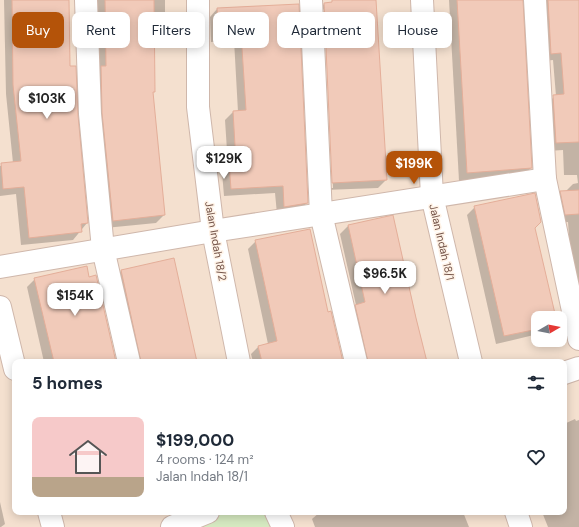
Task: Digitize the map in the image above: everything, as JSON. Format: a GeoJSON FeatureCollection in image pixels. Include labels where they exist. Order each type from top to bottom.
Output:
{"type":"FeatureCollection","features":[{"type":"Feature","properties":{"kind":"street"},"geometry":{"type":"LineString","coordinates":[[86,0],[90,114],[103,249],[128,359]]}},
{"type":"Feature","properties":{"kind":"street","name":"Jalan Indah 18/2"},"geometry":{"type":"LineString","coordinates":[[198,0],[198,107],[213,231],[238,359]]}},
{"type":"Feature","properties":{"kind":"street"},"geometry":{"type":"LineString","coordinates":[[311,0],[321,214],[355,359]]}},
{"type":"Feature","properties":{"kind":"street","name":"Jalan Indah 18/1"},"geometry":{"type":"LineString","coordinates":[[422,0],[432,196],[470,359]]}},
{"type":"Feature","properties":{"kind":"street"},"geometry":{"type":"LineString","coordinates":[[535,0],[545,179],[579,339]]}},
{"type":"Feature","properties":{"kind":"street"},"geometry":{"type":"LineString","coordinates":[[0,267],[213,231],[545,179]]}},
{"type":"Feature","properties":{"kind":"street"},"geometry":{"type":"LineString","coordinates":[[0,307],[12,359]]}},
{"type":"Feature","properties":{"kind":"street"},"geometry":{"type":"LineString","coordinates":[[567,372],[579,368]]}},
{"type":"Feature","properties":{"kind":"street"},"geometry":{"type":"LineString","coordinates":[[50,515],[53,527]]}},
{"type":"Feature","properties":{"kind":"street"},"geometry":{"type":"LineString","coordinates":[[164,515],[166,527]]}},
{"type":"Feature","properties":{"kind":"street"},"geometry":{"type":"LineString","coordinates":[[172,527],[201,515]]}},
{"type":"Feature","properties":{"kind":"street"},"geometry":{"type":"LineString","coordinates":[[277,515],[283,527]]}},
{"type":"Feature","properties":{"kind":"street"},"geometry":{"type":"LineString","coordinates":[[517,515],[521,527]]}},
{"type":"Feature","properties":{"kind":"shaded area"},"geometry":{"type":"Polygon","coordinates":[[[0,0],[579,0],[579,527],[0,527],[0,0]]]}},
{"type":"Feature","properties":{"kind":"green space"},"geometry":{"type":"Polygon","coordinates":[[[216,515],[270,515],[275,527],[190,527],[216,515]]]}},
{"type":"Feature","properties":{"kind":"building"},"geometry":{"type":"Polygon","coordinates":[[[12,0],[69,0],[70,66],[76,66],[78,115],[88,223],[81,224],[82,232],[29,238],[24,187],[3,189],[1,163],[21,161],[13,85],[13,48],[64,48],[64,12],[12,12],[12,0]]]}},
{"type":"Feature","properties":{"kind":"building"},"geometry":{"type":"Polygon","coordinates":[[[105,0],[154,0],[154,12],[138,12],[138,48],[155,48],[155,92],[153,92],[165,215],[113,221],[102,113],[101,66],[106,66],[106,48],[130,48],[130,12],[105,12],[105,0]]]}},
{"type":"Feature","properties":{"kind":"building"},"geometry":{"type":"Polygon","coordinates":[[[332,0],[376,0],[387,180],[332,183],[326,48],[375,48],[375,12],[324,12],[324,3],[332,2],[332,0]]]}},
{"type":"Feature","properties":{"kind":"building"},"geometry":{"type":"Polygon","coordinates":[[[457,0],[523,0],[532,168],[467,173],[457,0]]]}},
{"type":"Feature","properties":{"kind":"building"},"geometry":{"type":"Polygon","coordinates":[[[548,0],[579,0],[579,142],[556,143],[553,95],[564,94],[561,53],[551,54],[548,0]]]}},
{"type":"Feature","properties":{"kind":"building"},"geometry":{"type":"Polygon","coordinates":[[[299,4],[299,12],[277,12],[277,48],[301,48],[308,203],[284,207],[283,186],[231,189],[229,163],[236,163],[233,111],[246,110],[242,48],[269,48],[269,12],[217,12],[217,8],[299,4]]]}},
{"type":"Feature","properties":{"kind":"building"},"geometry":{"type":"Polygon","coordinates":[[[579,190],[579,214],[565,215],[560,191],[579,190]]]}},
{"type":"Feature","properties":{"kind":"building"},"geometry":{"type":"Polygon","coordinates":[[[535,193],[541,222],[535,228],[554,311],[531,311],[531,330],[504,336],[474,206],[535,193]]]}},
{"type":"Feature","properties":{"kind":"building"},"geometry":{"type":"Polygon","coordinates":[[[393,215],[426,359],[367,359],[355,305],[365,302],[348,225],[393,215]]]}},
{"type":"Feature","properties":{"kind":"building"},"geometry":{"type":"Polygon","coordinates":[[[310,229],[328,312],[331,311],[342,359],[261,359],[258,346],[277,341],[255,240],[310,229]]]}},
{"type":"Feature","properties":{"kind":"building"},"geometry":{"type":"Polygon","coordinates":[[[174,258],[196,359],[140,359],[121,270],[174,258]]]}},
{"type":"Feature","properties":{"kind":"building"},"geometry":{"type":"Polygon","coordinates":[[[87,266],[89,277],[96,275],[115,359],[53,359],[34,278],[87,266]]]}}]}
